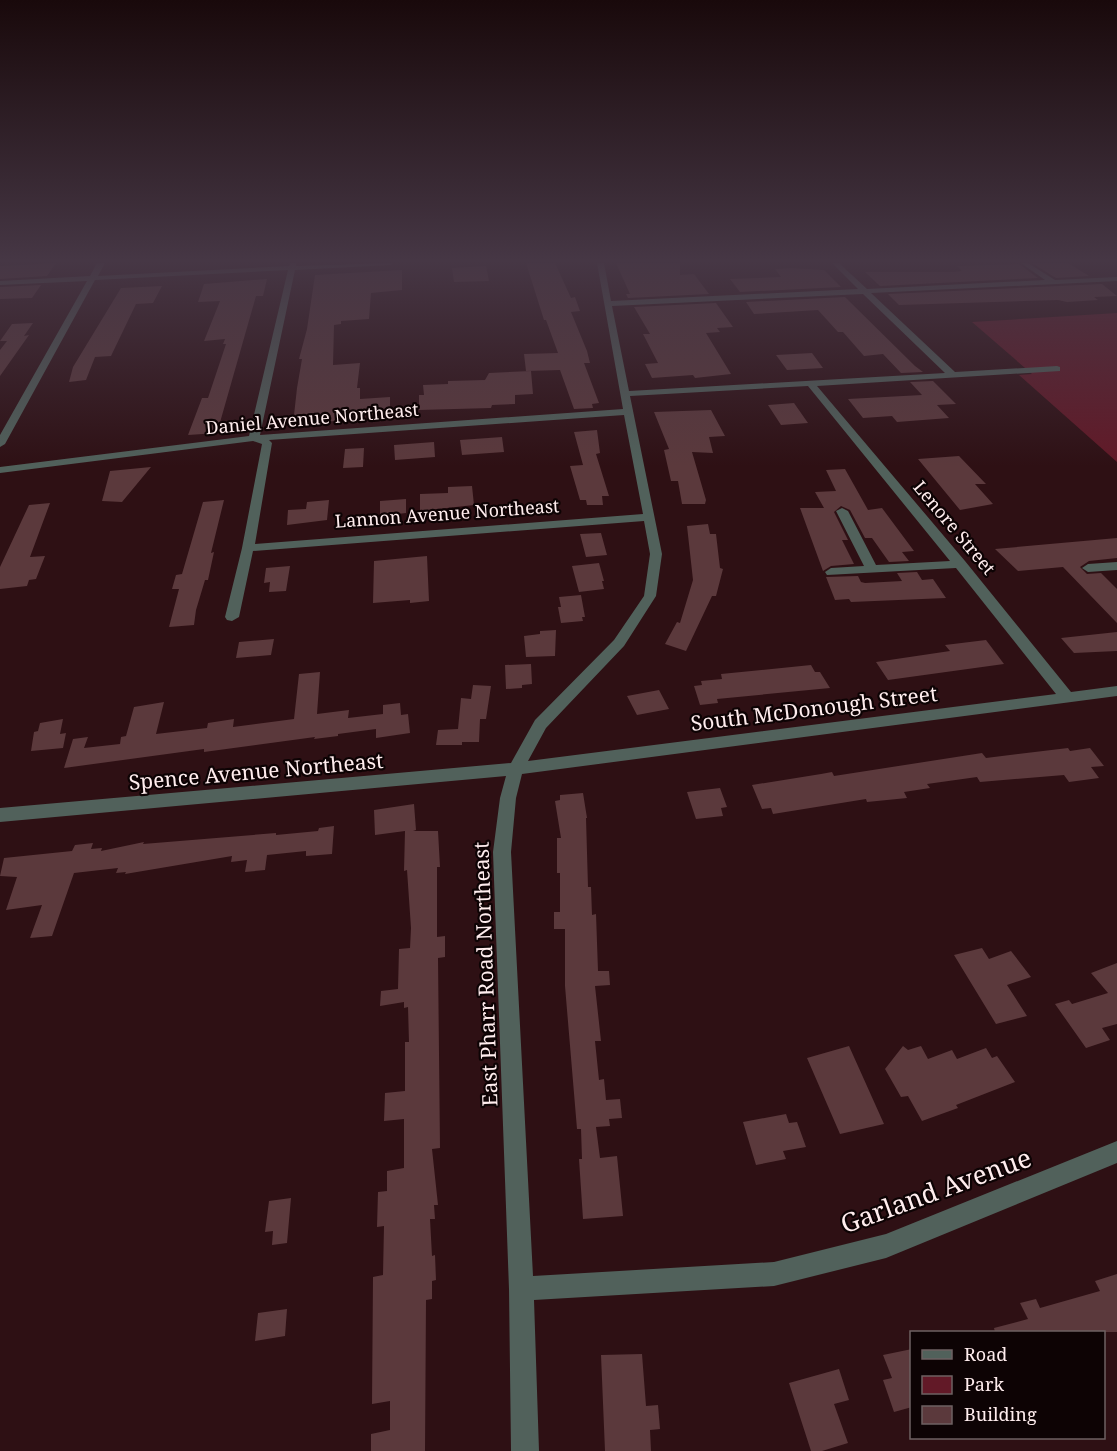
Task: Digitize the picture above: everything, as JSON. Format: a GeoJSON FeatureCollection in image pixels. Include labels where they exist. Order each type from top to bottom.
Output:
{"type":"FeatureCollection","features":[{"type":"Feature","properties":{"kind":"street"},"geometry":{"type":"LineString","coordinates":[[0,444],[63,331]]}},
{"type":"Feature","properties":{"kind":"street"},"geometry":{"type":"LineString","coordinates":[[232,617],[248,548],[267,443],[254,438],[278,331]]}},
{"type":"Feature","properties":{"kind":"street","name":"East Pharr Road Northeast"},"geometry":{"type":"LineString","coordinates":[[525,1451],[521,1289],[502,852],[508,798],[516,769],[540,724],[619,643],[650,596],[656,554],[613,331]]}},
{"type":"Feature","properties":{"kind":"street"},"geometry":{"type":"LineString","coordinates":[[907,331],[953,375]]}},
{"type":"Feature","properties":{"kind":"street"},"geometry":{"type":"LineString","coordinates":[[624,394],[1057,369]]}},
{"type":"Feature","properties":{"kind":"street","name":"Lenore Street"},"geometry":{"type":"LineString","coordinates":[[811,384],[961,564],[1067,697]]}},
{"type":"Feature","properties":{"kind":"street","name":"Daniel Avenue Northeast"},"geometry":{"type":"LineString","coordinates":[[0,470],[254,438],[627,412]]}},
{"type":"Feature","properties":{"kind":"street"},"geometry":{"type":"LineString","coordinates":[[842,511],[872,570]]}},
{"type":"Feature","properties":{"kind":"street","name":"Lannon Avenue Northeast"},"geometry":{"type":"LineString","coordinates":[[248,548],[648,517]]}},
{"type":"Feature","properties":{"kind":"street"},"geometry":{"type":"LineString","coordinates":[[831,572],[961,564]]}},
{"type":"Feature","properties":{"kind":"street"},"geometry":{"type":"LineString","coordinates":[[1088,568],[1115,568]]}},
{"type":"Feature","properties":{"kind":"street","name":"South McDonough Street"},"geometry":{"type":"LineString","coordinates":[[516,769],[1117,691]]}},
{"type":"Feature","properties":{"kind":"street","name":"Spence Avenue Northeast"},"geometry":{"type":"LineString","coordinates":[[0,815],[516,769]]}},
{"type":"Feature","properties":{"kind":"street","name":"Garland Avenue"},"geometry":{"type":"LineString","coordinates":[[521,1289],[774,1274],[886,1246],[1117,1152]]}},
{"type":"Feature","properties":{"kind":"green space"},"geometry":{"type":"Polygon","coordinates":[[[982,331],[1117,331],[1117,462],[1019,375],[1032,374],[982,331]]]}},
{"type":"Feature","properties":{"kind":"building"},"geometry":{"type":"Polygon","coordinates":[[[7,331],[28,331],[24,336],[29,335],[0,376],[0,350],[7,341],[0,341],[7,331]]]}},
{"type":"Feature","properties":{"kind":"building"},"geometry":{"type":"Polygon","coordinates":[[[95,331],[123,331],[111,356],[95,357],[86,380],[69,382],[73,367],[95,331]]]}},
{"type":"Feature","properties":{"kind":"building"},"geometry":{"type":"Polygon","coordinates":[[[208,331],[246,331],[217,433],[188,435],[202,398],[208,398],[226,344],[223,344],[225,339],[204,341],[208,331]]]}},
{"type":"Feature","properties":{"kind":"building"},"geometry":{"type":"Polygon","coordinates":[[[307,331],[334,331],[333,365],[360,363],[357,388],[360,388],[360,399],[390,397],[390,413],[351,416],[350,420],[293,424],[302,359],[299,359],[307,331]]]}},
{"type":"Feature","properties":{"kind":"building"},"geometry":{"type":"Polygon","coordinates":[[[550,331],[579,331],[590,363],[584,363],[599,403],[592,404],[593,408],[574,409],[560,370],[526,371],[524,354],[558,353],[550,331]]]}},
{"type":"Feature","properties":{"kind":"building"},"geometry":{"type":"Polygon","coordinates":[[[648,331],[719,331],[706,333],[731,374],[695,378],[693,375],[652,378],[645,364],[658,363],[643,334],[650,334],[648,331]]]}},
{"type":"Feature","properties":{"kind":"building"},"geometry":{"type":"Polygon","coordinates":[[[879,331],[923,372],[901,373],[883,354],[864,356],[843,332],[838,332],[879,331]]]}},
{"type":"Feature","properties":{"kind":"building"},"geometry":{"type":"Polygon","coordinates":[[[812,353],[823,368],[787,370],[776,355],[812,353]]]}},
{"type":"Feature","properties":{"kind":"building"},"geometry":{"type":"Polygon","coordinates":[[[531,371],[533,394],[515,395],[515,404],[492,405],[491,408],[419,410],[419,395],[424,395],[423,385],[448,384],[448,381],[485,380],[489,373],[531,371]]]}},
{"type":"Feature","properties":{"kind":"building"},"geometry":{"type":"Polygon","coordinates":[[[933,381],[956,404],[937,405],[949,418],[897,422],[892,416],[863,418],[848,399],[922,395],[910,382],[933,381]]]}},
{"type":"Feature","properties":{"kind":"building"},"geometry":{"type":"Polygon","coordinates":[[[794,403],[808,423],[781,425],[768,405],[794,403]]]}},
{"type":"Feature","properties":{"kind":"building"},"geometry":{"type":"Polygon","coordinates":[[[711,410],[725,436],[709,437],[713,453],[692,452],[706,500],[705,504],[682,504],[678,481],[671,481],[664,450],[669,449],[654,412],[711,410]]]}},
{"type":"Feature","properties":{"kind":"building"},"geometry":{"type":"Polygon","coordinates":[[[597,430],[600,453],[596,454],[609,496],[602,496],[603,505],[587,505],[586,500],[580,500],[570,466],[583,465],[574,432],[597,430]]]}},
{"type":"Feature","properties":{"kind":"building"},"geometry":{"type":"Polygon","coordinates":[[[502,437],[504,452],[462,455],[460,440],[502,437]]]}},
{"type":"Feature","properties":{"kind":"building"},"geometry":{"type":"Polygon","coordinates":[[[434,442],[435,457],[395,460],[394,445],[434,442]]]}},
{"type":"Feature","properties":{"kind":"building"},"geometry":{"type":"Polygon","coordinates":[[[364,448],[363,467],[343,468],[345,449],[364,448]]]}},
{"type":"Feature","properties":{"kind":"building"},"geometry":{"type":"Polygon","coordinates":[[[959,456],[986,484],[975,484],[993,504],[960,510],[918,459],[959,456]]]}},
{"type":"Feature","properties":{"kind":"building"},"geometry":{"type":"Polygon","coordinates":[[[151,467],[122,502],[102,501],[110,471],[151,467]]]}},
{"type":"Feature","properties":{"kind":"building"},"geometry":{"type":"Polygon","coordinates":[[[845,469],[868,510],[882,508],[914,551],[902,552],[909,561],[889,562],[872,538],[865,538],[850,510],[841,506],[834,512],[848,540],[842,540],[854,564],[831,566],[823,571],[800,508],[824,508],[815,492],[836,491],[826,470],[845,469]]]}},
{"type":"Feature","properties":{"kind":"building"},"geometry":{"type":"Polygon","coordinates":[[[472,486],[474,505],[420,511],[420,494],[448,493],[448,487],[472,486]]]}},
{"type":"Feature","properties":{"kind":"building"},"geometry":{"type":"Polygon","coordinates":[[[406,499],[406,513],[380,516],[380,501],[406,499]]]}},
{"type":"Feature","properties":{"kind":"building"},"geometry":{"type":"Polygon","coordinates":[[[224,500],[211,553],[214,552],[208,580],[205,580],[194,625],[169,627],[179,589],[172,589],[176,575],[182,574],[203,502],[224,500]]]}},
{"type":"Feature","properties":{"kind":"building"},"geometry":{"type":"Polygon","coordinates":[[[329,500],[327,520],[287,525],[288,510],[306,509],[307,502],[329,500]]]}},
{"type":"Feature","properties":{"kind":"building"},"geometry":{"type":"Polygon","coordinates":[[[50,503],[30,557],[45,556],[36,579],[29,580],[27,586],[0,589],[0,567],[29,505],[50,503]]]}},
{"type":"Feature","properties":{"kind":"building"},"geometry":{"type":"Polygon","coordinates":[[[708,524],[710,534],[716,534],[720,568],[723,569],[716,596],[712,596],[686,651],[665,644],[677,622],[680,623],[693,580],[687,526],[708,524]]]}},
{"type":"Feature","properties":{"kind":"building"},"geometry":{"type":"Polygon","coordinates":[[[601,533],[607,555],[586,557],[580,534],[601,533]]]}},
{"type":"Feature","properties":{"kind":"building"},"geometry":{"type":"Polygon","coordinates":[[[1117,538],[1117,558],[1089,561],[1080,567],[1087,574],[1101,573],[1117,589],[1117,623],[1063,567],[1018,571],[995,549],[1117,538]]]}},
{"type":"Feature","properties":{"kind":"building"},"geometry":{"type":"Polygon","coordinates":[[[427,556],[429,601],[373,603],[374,561],[427,556]]]}},
{"type":"Feature","properties":{"kind":"building"},"geometry":{"type":"Polygon","coordinates":[[[599,563],[604,589],[579,592],[572,566],[599,563]]]}},
{"type":"Feature","properties":{"kind":"building"},"geometry":{"type":"Polygon","coordinates":[[[290,566],[286,591],[269,592],[270,582],[264,583],[266,568],[290,566]]]}},
{"type":"Feature","properties":{"kind":"building"},"geometry":{"type":"Polygon","coordinates":[[[917,572],[922,580],[933,579],[946,598],[851,602],[849,599],[835,600],[826,577],[858,576],[861,582],[865,583],[902,581],[897,573],[917,572]]]}},
{"type":"Feature","properties":{"kind":"building"},"geometry":{"type":"Polygon","coordinates":[[[581,595],[585,617],[582,617],[583,621],[561,623],[559,597],[581,595]]]}},
{"type":"Feature","properties":{"kind":"building"},"geometry":{"type":"Polygon","coordinates":[[[556,630],[555,656],[526,657],[524,636],[540,634],[540,631],[556,630]]]}},
{"type":"Feature","properties":{"kind":"building"},"geometry":{"type":"Polygon","coordinates":[[[1117,632],[1117,651],[1074,653],[1061,638],[1117,632]]]}},
{"type":"Feature","properties":{"kind":"building"},"geometry":{"type":"Polygon","coordinates":[[[274,639],[271,655],[236,658],[239,642],[274,639]]]}},
{"type":"Feature","properties":{"kind":"building"},"geometry":{"type":"Polygon","coordinates":[[[986,640],[1004,664],[888,680],[876,662],[950,651],[945,645],[986,640]]]}},
{"type":"Feature","properties":{"kind":"building"},"geometry":{"type":"Polygon","coordinates":[[[531,664],[532,684],[522,685],[522,688],[506,689],[505,665],[531,664]]]}},
{"type":"Feature","properties":{"kind":"building"},"geometry":{"type":"Polygon","coordinates":[[[811,665],[815,672],[820,672],[830,688],[717,699],[718,703],[700,705],[694,686],[702,685],[701,681],[722,679],[721,674],[811,665]]]}},
{"type":"Feature","properties":{"kind":"building"},"geometry":{"type":"Polygon","coordinates":[[[320,672],[317,714],[349,710],[348,718],[383,714],[383,705],[400,703],[401,715],[408,714],[410,733],[376,738],[376,729],[314,739],[315,737],[204,752],[204,749],[64,768],[73,739],[88,737],[84,748],[120,744],[121,737],[126,736],[134,707],[164,702],[156,734],[207,728],[208,723],[234,719],[233,727],[294,719],[299,674],[320,672]]]}},
{"type":"Feature","properties":{"kind":"building"},"geometry":{"type":"Polygon","coordinates":[[[473,685],[491,686],[486,719],[480,719],[479,742],[462,742],[462,745],[436,745],[438,730],[458,729],[461,698],[471,699],[473,685]]]}},
{"type":"Feature","properties":{"kind":"building"},"geometry":{"type":"Polygon","coordinates":[[[659,690],[669,709],[637,715],[627,696],[659,690]]]}},
{"type":"Feature","properties":{"kind":"building"},"geometry":{"type":"Polygon","coordinates":[[[63,719],[60,734],[66,733],[63,748],[31,751],[34,732],[38,731],[40,723],[63,719]]]}},
{"type":"Feature","properties":{"kind":"building"},"geometry":{"type":"Polygon","coordinates":[[[1068,748],[1070,751],[1090,748],[1104,766],[1091,767],[1099,778],[1069,782],[1064,775],[980,782],[977,777],[927,784],[930,788],[904,792],[907,798],[867,802],[866,799],[773,814],[771,808],[762,809],[752,785],[832,772],[834,776],[982,753],[986,758],[1068,748]]]}},
{"type":"Feature","properties":{"kind":"building"},"geometry":{"type":"Polygon","coordinates":[[[720,788],[727,807],[721,808],[723,816],[696,819],[687,792],[720,788]]]}},
{"type":"Feature","properties":{"kind":"building"},"geometry":{"type":"Polygon","coordinates":[[[583,793],[587,818],[588,887],[591,887],[592,915],[596,914],[598,971],[609,971],[610,985],[595,986],[601,1041],[595,1041],[599,1080],[604,1079],[606,1100],[620,1099],[622,1118],[609,1119],[610,1126],[596,1127],[600,1158],[617,1156],[623,1216],[583,1219],[579,1159],[582,1159],[581,1129],[577,1129],[565,986],[565,929],[554,929],[554,912],[560,912],[557,838],[561,838],[555,801],[560,800],[560,795],[583,793]]]}},
{"type":"Feature","properties":{"kind":"building"},"geometry":{"type":"Polygon","coordinates":[[[414,804],[416,830],[413,831],[438,831],[440,867],[437,867],[437,937],[445,936],[445,957],[438,958],[440,1148],[432,1149],[438,1205],[434,1205],[435,1219],[430,1219],[436,1280],[432,1281],[432,1299],[426,1300],[425,1451],[371,1451],[371,1434],[390,1430],[390,1401],[372,1404],[373,1277],[383,1275],[384,1226],[377,1227],[378,1192],[387,1191],[387,1171],[404,1168],[404,1119],[384,1121],[385,1093],[405,1091],[405,1042],[409,1042],[408,1007],[404,1008],[404,1002],[380,1006],[381,991],[398,989],[399,949],[410,948],[411,928],[407,870],[404,871],[405,831],[375,835],[374,810],[414,804]]]}},
{"type":"Feature","properties":{"kind":"building"},"geometry":{"type":"Polygon","coordinates":[[[334,826],[332,854],[306,856],[306,851],[267,855],[265,870],[245,872],[247,860],[231,862],[232,856],[125,874],[126,872],[116,873],[118,868],[74,873],[52,936],[30,938],[42,905],[6,910],[17,877],[0,876],[4,858],[72,851],[75,845],[93,843],[91,849],[102,848],[101,851],[144,842],[143,844],[276,833],[276,835],[318,831],[319,828],[334,826]]]}},
{"type":"Feature","properties":{"kind":"building"},"geometry":{"type":"Polygon","coordinates":[[[982,948],[989,959],[1011,951],[1031,977],[1007,985],[1027,1016],[996,1024],[954,955],[982,948]]]}},
{"type":"Feature","properties":{"kind":"building"},"geometry":{"type":"Polygon","coordinates":[[[1117,963],[1117,1024],[1102,1028],[1110,1040],[1086,1048],[1055,1004],[1069,1000],[1072,1004],[1108,993],[1091,973],[1117,963]]]}},
{"type":"Feature","properties":{"kind":"building"},"geometry":{"type":"Polygon","coordinates":[[[849,1046],[884,1124],[840,1134],[807,1058],[849,1046]]]}},
{"type":"Feature","properties":{"kind":"building"},"geometry":{"type":"Polygon","coordinates":[[[903,1046],[908,1050],[921,1046],[928,1059],[952,1050],[957,1059],[986,1048],[992,1058],[997,1056],[1015,1082],[956,1105],[958,1108],[922,1121],[908,1096],[901,1097],[885,1069],[903,1046]]]}},
{"type":"Feature","properties":{"kind":"building"},"geometry":{"type":"Polygon","coordinates":[[[786,1114],[789,1123],[797,1122],[806,1147],[783,1151],[786,1159],[756,1165],[743,1122],[786,1114]]]}},
{"type":"Feature","properties":{"kind":"building"},"geometry":{"type":"Polygon","coordinates":[[[291,1198],[287,1243],[272,1245],[273,1231],[265,1232],[269,1201],[291,1198]]]}},
{"type":"Feature","properties":{"kind":"building"},"geometry":{"type":"Polygon","coordinates":[[[1117,1274],[1117,1332],[995,1331],[994,1328],[1028,1319],[1020,1303],[1036,1299],[1040,1308],[1100,1291],[1095,1281],[1117,1274]]]}},
{"type":"Feature","properties":{"kind":"building"},"geometry":{"type":"Polygon","coordinates":[[[287,1309],[285,1336],[255,1341],[258,1313],[287,1309]]]}},
{"type":"Feature","properties":{"kind":"building"},"geometry":{"type":"Polygon","coordinates":[[[910,1349],[910,1408],[894,1412],[883,1380],[892,1378],[883,1355],[910,1349]]]}},
{"type":"Feature","properties":{"kind":"building"},"geometry":{"type":"Polygon","coordinates":[[[642,1354],[646,1406],[658,1405],[660,1429],[650,1430],[651,1451],[605,1451],[601,1355],[642,1354]]]}},
{"type":"Feature","properties":{"kind":"building"},"geometry":{"type":"Polygon","coordinates":[[[839,1369],[849,1400],[834,1404],[848,1443],[822,1451],[811,1451],[789,1383],[839,1369]]]}}]}
